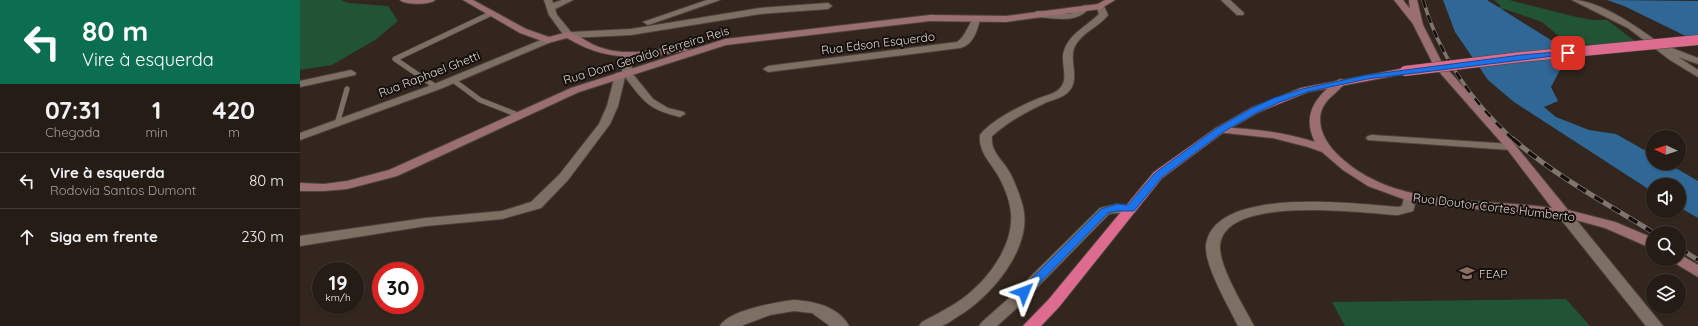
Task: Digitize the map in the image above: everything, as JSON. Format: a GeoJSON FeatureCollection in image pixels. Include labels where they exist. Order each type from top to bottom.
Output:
{"type":"FeatureCollection","features":[{"type":"Feature","properties":{"kind":"highway"},"geometry":{"type":"LineString","coordinates":[[1031,326],[1054,303],[1158,175],[1220,130],[1255,110],[1277,100],[1305,90],[1341,82],[1406,71],[1521,57],[1698,40]]}},
{"type":"Feature","properties":{"kind":"street"},"geometry":{"type":"LineString","coordinates":[[404,0],[431,0]]}},
{"type":"Feature","properties":{"kind":"street"},"geometry":{"type":"LineString","coordinates":[[467,0],[523,30],[548,40]]}},
{"type":"Feature","properties":{"kind":"street"},"geometry":{"type":"LineString","coordinates":[[570,0],[549,4],[562,30],[589,48],[626,57],[725,42]]}},
{"type":"Feature","properties":{"kind":"street"},"geometry":{"type":"LineString","coordinates":[[615,33],[716,0]]}},
{"type":"Feature","properties":{"kind":"street","name":"Rua Dom Geraldo Ferreira Reis"},"geometry":{"type":"LineString","coordinates":[[300,187],[329,188],[371,180],[393,172],[575,90],[725,42],[930,18],[976,20],[1006,19],[1100,6],[1112,0]]}},
{"type":"Feature","properties":{"kind":"street"},"geometry":{"type":"LineString","coordinates":[[1225,0],[1240,13]]}},
{"type":"Feature","properties":{"kind":"street"},"geometry":{"type":"LineString","coordinates":[[1398,0],[1418,25],[1438,64],[1511,147],[1655,326]]}},
{"type":"Feature","properties":{"kind":"street"},"geometry":{"type":"LineString","coordinates":[[1413,0],[1418,25]]}},
{"type":"Feature","properties":{"kind":"street"},"geometry":{"type":"LineString","coordinates":[[1576,0],[1631,26],[1673,58],[1698,74]]}},
{"type":"Feature","properties":{"kind":"street"},"geometry":{"type":"LineString","coordinates":[[568,35],[637,31],[760,11],[828,6]]}},
{"type":"Feature","properties":{"kind":"street"},"geometry":{"type":"LineString","coordinates":[[927,326],[976,295],[992,278],[1008,255],[1018,228],[1018,213],[1012,192],[1001,169],[989,155],[984,142],[986,135],[1020,112],[1062,92],[1066,88],[1069,77],[1068,52],[1071,44],[1104,15],[1100,6]]}},
{"type":"Feature","properties":{"kind":"street","name":"Rua Edson Esquerdo"},"geometry":{"type":"LineString","coordinates":[[768,69],[960,45],[967,42],[976,20]]}},
{"type":"Feature","properties":{"kind":"street","name":"Rua Raphael Ghetti"},"geometry":{"type":"LineString","coordinates":[[300,138],[436,87],[548,40],[568,35]]}},
{"type":"Feature","properties":{"kind":"street"},"geometry":{"type":"LineString","coordinates":[[1657,45],[1698,61]]}},
{"type":"Feature","properties":{"kind":"street"},"geometry":{"type":"LineString","coordinates":[[300,241],[443,220],[505,214],[525,210],[538,204],[549,194],[594,139],[608,117],[623,74],[626,57]]}},
{"type":"Feature","properties":{"kind":"street"},"geometry":{"type":"LineString","coordinates":[[300,84],[351,73]]}},
{"type":"Feature","properties":{"kind":"street"},"geometry":{"type":"LineString","coordinates":[[623,74],[649,101],[664,110],[680,114]]}},
{"type":"Feature","properties":{"kind":"street","name":"Rua Doutor Cortes Humberto"},"geometry":{"type":"LineString","coordinates":[[1341,82],[1319,102],[1316,110],[1317,130],[1324,149],[1355,174],[1409,196],[1564,214],[1612,225],[1646,241]]}},
{"type":"Feature","properties":{"kind":"street"},"geometry":{"type":"LineString","coordinates":[[1220,130],[1289,137],[1324,149]]}},
{"type":"Feature","properties":{"kind":"street"},"geometry":{"type":"LineString","coordinates":[[1372,138],[1511,147]]}},
{"type":"Feature","properties":{"kind":"street"},"geometry":{"type":"LineString","coordinates":[[1246,326],[1221,275],[1213,246],[1221,227],[1234,217],[1256,210],[1299,207],[1398,211],[1408,208],[1409,196]]}},
{"type":"Feature","properties":{"kind":"street"},"geometry":{"type":"LineString","coordinates":[[987,326],[1063,255],[1105,211],[1117,208],[1130,209]]}},
{"type":"Feature","properties":{"kind":"street"},"geometry":{"type":"LineString","coordinates":[[1686,264],[1698,272]]}},
{"type":"Feature","properties":{"kind":"street"},"geometry":{"type":"LineString","coordinates":[[728,326],[738,320],[769,310],[797,305],[816,308],[841,326]]}},
{"type":"Feature","properties":{"kind":"lane"},"geometry":{"type":"LineString","coordinates":[[436,87],[395,59],[492,13]]}},
{"type":"Feature","properties":{"kind":"lane"},"geometry":{"type":"LineString","coordinates":[[453,80],[480,100],[518,115]]}},
{"type":"Feature","properties":{"kind":"lane"},"geometry":{"type":"LineString","coordinates":[[337,124],[341,105],[347,89]]}},
{"type":"Feature","properties":{"kind":"green space"},"geometry":{"type":"Polygon","coordinates":[[[300,0],[341,0],[349,3],[388,6],[398,21],[375,40],[332,65],[300,70],[300,0]]]}},
{"type":"Feature","properties":{"kind":"green space"},"geometry":{"type":"Polygon","coordinates":[[[1494,0],[1509,0],[1592,20],[1607,20],[1635,41],[1600,45],[1568,44],[1542,22],[1504,9],[1497,9],[1501,6],[1494,0]]]}},
{"type":"Feature","properties":{"kind":"green space"},"geometry":{"type":"Polygon","coordinates":[[[1566,299],[1590,326],[1345,326],[1332,302],[1566,299]]]}},
{"type":"Feature","properties":{"kind":"water"},"geometry":{"type":"Polygon","coordinates":[[[1443,0],[1487,0],[1559,45],[1568,55],[1551,87],[1558,101],[1544,107],[1556,117],[1589,130],[1616,134],[1646,151],[1646,170],[1679,170],[1698,181],[1698,218],[1686,211],[1686,178],[1646,178],[1646,187],[1514,102],[1488,80],[1455,32],[1443,0]]]}},
{"type":"Feature","properties":{"kind":"water"},"geometry":{"type":"Polygon","coordinates":[[[1607,0],[1698,1],[1698,42],[1624,6],[1607,0]]]}},
{"type":"Feature","properties":{"kind":"railway"},"geometry":{"type":"LineString","coordinates":[[1423,0],[1438,40],[1458,76],[1484,109],[1514,140]]}},
{"type":"Feature","properties":{"kind":"railway"},"geometry":{"type":"LineString","coordinates":[[1513,139],[1563,177],[1646,228]]}},
{"type":"Feature","properties":{"kind":"railway"},"geometry":{"type":"LineString","coordinates":[[1686,252],[1698,260]]}},
{"type":"Feature","properties":{"kind":"place","name":"FEAP"},"geometry":{"type":"Point","coordinates":[1467,273]}},
{"type":"Feature","properties":{"kind":"route"},"geometry":{"type":"LineString","coordinates":[[1024,292],[1063,255],[1105,211],[1111,208],[1122,207],[1130,209],[1158,175],[1220,130],[1255,110],[1277,100],[1305,90],[1367,77],[1521,57],[1568,53]]}}]}
